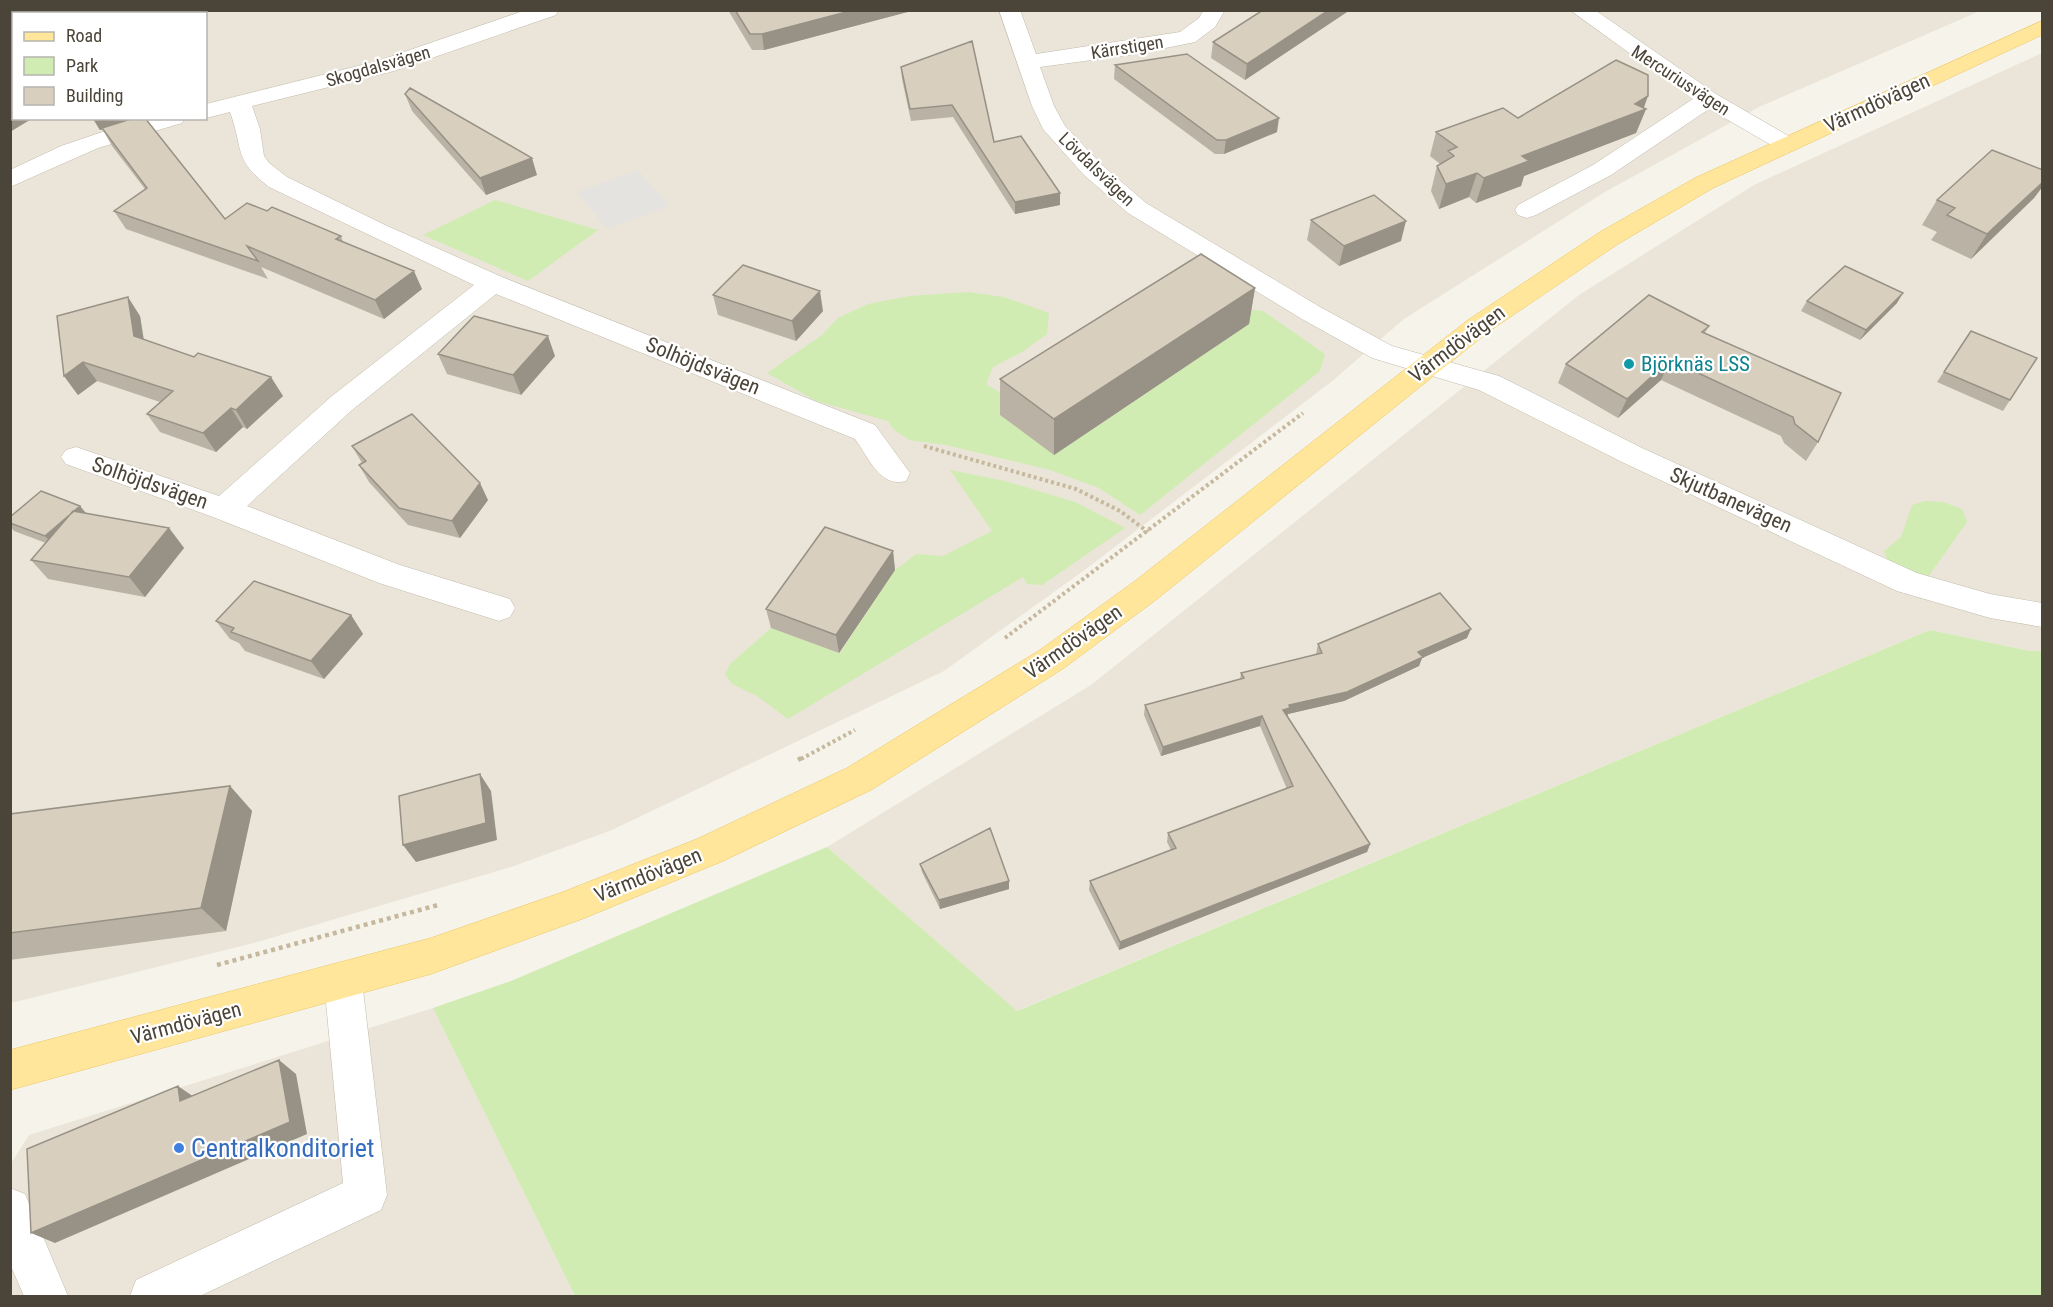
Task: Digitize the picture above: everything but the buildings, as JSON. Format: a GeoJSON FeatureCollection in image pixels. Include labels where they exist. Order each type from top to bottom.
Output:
{"type":"FeatureCollection","features":[{"type":"Feature","properties":{"kind":"main road","name":"Värmdövägen"},"geometry":{"type":"LineString","coordinates":[[10,1070],[431,956],[570,907],[710,850],[859,779],[1052,659],[1146,590],[1478,326],[1609,238],[1704,183],[2043,27]]}},
{"type":"Feature","properties":{"kind":"street","name":"Skogdalsvägen"},"geometry":{"type":"LineString","coordinates":[[207,111],[386,66],[548,10]]}},
{"type":"Feature","properties":{"kind":"street","name":"Lövdalsvägen"},"geometry":{"type":"LineString","coordinates":[[1009,10],[1042,106],[1055,129],[1093,170],[1137,208],[1206,262],[1382,352],[1426,366]]}},
{"type":"Feature","properties":{"kind":"street","name":"Kärrstigen"},"geometry":{"type":"LineString","coordinates":[[1028,62],[1136,47],[1187,37],[1207,22],[1215,10]]}},
{"type":"Feature","properties":{"kind":"street","name":"Mercuriusvägen"},"geometry":{"type":"LineString","coordinates":[[1580,10],[1708,99],[1786,144]]}},
{"type":"Feature","properties":{"kind":"street"},"geometry":{"type":"LineString","coordinates":[[1527,210],[1602,170],[1708,99]]}},
{"type":"Feature","properties":{"kind":"street","name":"Solhöjdsvägen"},"geometry":{"type":"LineString","coordinates":[[239,103],[248,129],[252,156],[260,168],[278,182],[493,283],[865,432]]}},
{"type":"Feature","properties":{"kind":"street"},"geometry":{"type":"LineString","coordinates":[[10,180],[58,155],[94,140],[167,120]]}},
{"type":"Feature","properties":{"kind":"street","name":"Solhöjdsvägen"},"geometry":{"type":"LineString","coordinates":[[224,509],[342,403],[493,283]]}},
{"type":"Feature","properties":{"kind":"street","name":"Skjutbanevägen"},"geometry":{"type":"LineString","coordinates":[[1426,366],[1489,382],[1632,455],[1908,582],[1990,606],[2043,615]]}},
{"type":"Feature","properties":{"kind":"street"},"geometry":{"type":"LineString","coordinates":[[865,432],[895,473]]}},
{"type":"Feature","properties":{"kind":"street","name":"Solhöjdsvägen"},"geometry":{"type":"LineString","coordinates":[[76,457],[224,509],[390,574],[499,608]]}},
{"type":"Feature","properties":{"kind":"street"},"geometry":{"type":"LineString","coordinates":[[152,1296],[366,1195],[343,981]]}},
{"type":"Feature","properties":{"kind":"street"},"geometry":{"type":"LineString","coordinates":[[10,1209],[46,1296]]}},
{"type":"Feature","properties":{"kind":"path"},"geometry":{"type":"LineString","coordinates":[[1000,641],[1148,532],[1307,410]]}},
{"type":"Feature","properties":{"kind":"path"},"geometry":{"type":"LineString","coordinates":[[865,432],[955,454],[1076,489],[1120,511],[1148,532]]}},
{"type":"Feature","properties":{"kind":"path"},"geometry":{"type":"LineString","coordinates":[[792,763],[862,725]]}},
{"type":"Feature","properties":{"kind":"path"},"geometry":{"type":"LineString","coordinates":[[206,968],[448,903]]}},
{"type":"Feature","properties":{"kind":"shaded area"},"geometry":{"type":"Polygon","coordinates":[[[10,11],[1980,11],[1759,107],[1605,192],[1404,319],[1331,382],[1086,569],[944,671],[612,830],[514,866],[254,943],[11,1003],[10,11]]]}},
{"type":"Feature","properties":{"kind":"shaded area"},"geometry":{"type":"Polygon","coordinates":[[[2042,53],[2042,651],[2030,651],[1930,630],[1016,1011],[827,847],[1091,685],[1579,295],[1754,185],[2042,53]]]}},
{"type":"Feature","properties":{"kind":"shaded area"},"geometry":{"type":"Polygon","coordinates":[[[638,170],[669,206],[607,229],[577,192],[638,170]]]}},
{"type":"Feature","properties":{"kind":"shaded area"},"geometry":{"type":"Polygon","coordinates":[[[433,1008],[575,1296],[11,1296],[10,1165],[29,1135],[433,1008]]]}},
{"type":"Feature","properties":{"kind":"green space"},"geometry":{"type":"Polygon","coordinates":[[[495,200],[598,230],[528,281],[423,235],[495,200]]]}},
{"type":"Feature","properties":{"kind":"green space"},"geometry":{"type":"Polygon","coordinates":[[[968,292],[1004,297],[1049,313],[1047,334],[1022,352],[993,367],[986,384],[1019,404],[1054,455],[1249,324],[1241,309],[1263,311],[1325,354],[1320,371],[1140,515],[1099,488],[1050,470],[946,445],[909,440],[893,429],[888,421],[816,401],[767,373],[822,335],[838,318],[868,304],[910,296],[968,292]]]}},
{"type":"Feature","properties":{"kind":"green space"},"geometry":{"type":"Polygon","coordinates":[[[950,470],[1005,481],[1075,502],[1125,528],[1042,585],[1027,584],[1023,577],[788,719],[757,696],[732,684],[725,674],[730,664],[771,628],[840,653],[894,571],[916,554],[943,556],[992,531],[950,470]]]}},
{"type":"Feature","properties":{"kind":"green space"},"geometry":{"type":"Polygon","coordinates":[[[1925,501],[1943,502],[1962,509],[1967,522],[1928,577],[1890,566],[1884,551],[1901,537],[1912,505],[1925,501]]]}},
{"type":"Feature","properties":{"kind":"green space"},"geometry":{"type":"Polygon","coordinates":[[[1930,630],[2030,651],[2042,651],[2042,1296],[575,1296],[433,1008],[511,981],[827,847],[1017,1011],[1930,630]]]}},
{"type":"Feature","properties":{"kind":"place","name":"Björknäs LSS"},"geometry":{"type":"Point","coordinates":[1629,364]}},
{"type":"Feature","properties":{"kind":"place","name":"Centralkonditoriet"},"geometry":{"type":"Point","coordinates":[179,1148]}}]}
